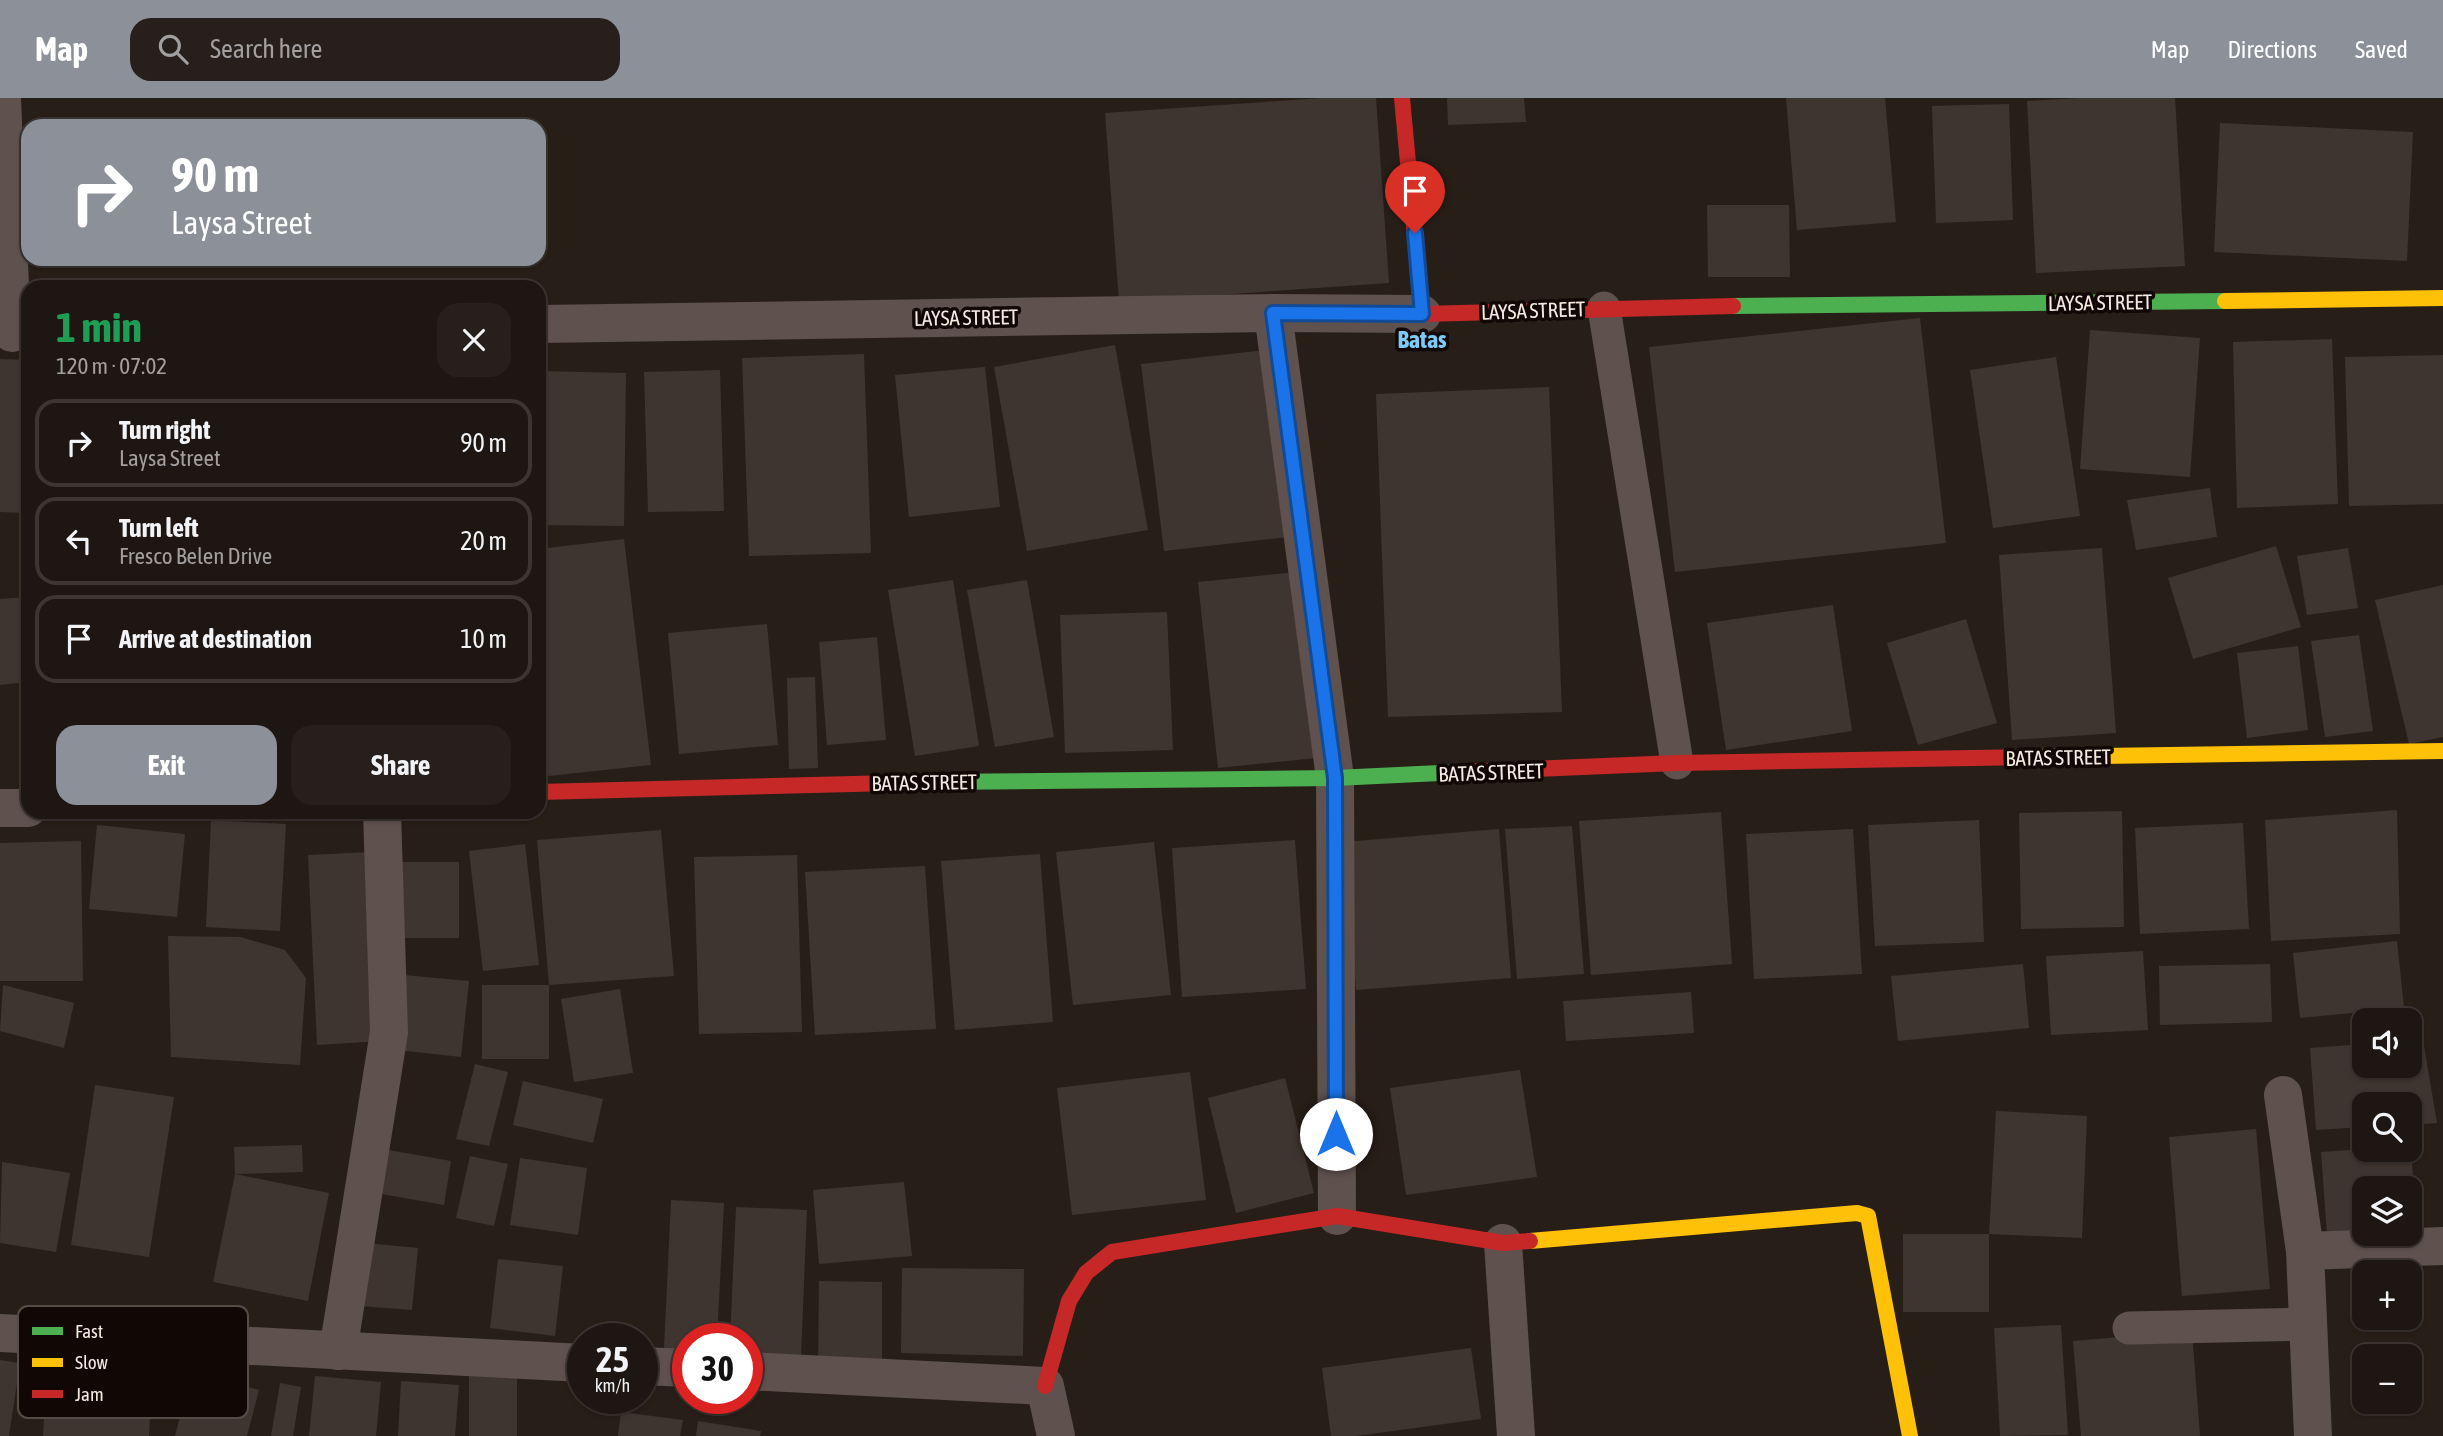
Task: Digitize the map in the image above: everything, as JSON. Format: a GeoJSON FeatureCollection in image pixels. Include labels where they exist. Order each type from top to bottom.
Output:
{"type":"FeatureCollection","features":[{"type":"Feature","properties":{"kind":"street"},"geometry":{"type":"LineString","coordinates":[[2,98],[13,333]]}},
{"type":"Feature","properties":{"kind":"street"},"geometry":{"type":"LineString","coordinates":[[1402,98],[1422,314]]}},
{"type":"Feature","properties":{"kind":"street","name":"LAYSA STREET"},"geometry":{"type":"LineString","coordinates":[[546,324],[2443,298]]}},
{"type":"Feature","properties":{"kind":"street"},"geometry":{"type":"LineString","coordinates":[[1273,313],[1335,778],[1337,1216]]}},
{"type":"Feature","properties":{"kind":"street","name":"BATAS STREET"},"geometry":{"type":"LineString","coordinates":[[546,792],[898,782],[1335,778],[1677,763],[2443,751]]}},
{"type":"Feature","properties":{"kind":"street"},"geometry":{"type":"LineString","coordinates":[[0,808],[21,808]]}},
{"type":"Feature","properties":{"kind":"street"},"geometry":{"type":"LineString","coordinates":[[338,1351],[389,1032],[382,819]]}},
{"type":"Feature","properties":{"kind":"street"},"geometry":{"type":"LineString","coordinates":[[2283,1095],[2305,1251],[2313,1436]]}},
{"type":"Feature","properties":{"kind":"street"},"geometry":{"type":"LineString","coordinates":[[1056,1436],[1045,1386],[1069,1300],[1086,1273],[1112,1252],[1337,1216],[1503,1243],[1857,1213],[1868,1216],[1910,1436]]}},
{"type":"Feature","properties":{"kind":"street"},"geometry":{"type":"LineString","coordinates":[[1503,1243],[1516,1436]]}},
{"type":"Feature","properties":{"kind":"street"},"geometry":{"type":"LineString","coordinates":[[2305,1251],[2443,1246]]}},
{"type":"Feature","properties":{"kind":"street"},"geometry":{"type":"LineString","coordinates":[[0,1333],[18,1334]]}},
{"type":"Feature","properties":{"kind":"street"},"geometry":{"type":"LineString","coordinates":[[248,1346],[567,1362]]}},
{"type":"Feature","properties":{"kind":"street"},"geometry":{"type":"LineString","coordinates":[[763,1372],[1045,1386]]}},
{"type":"Feature","properties":{"kind":"lane"},"geometry":{"type":"LineString","coordinates":[[1604,308],[1677,763]]}},
{"type":"Feature","properties":{"kind":"lane"},"geometry":{"type":"LineString","coordinates":[[2129,1328],[2308,1324]]}},
{"type":"Feature","properties":{"kind":"building"},"geometry":{"type":"Polygon","coordinates":[[[1322,98],[1376,98],[1389,283],[1119,302],[1105,113],[1322,98]]]}},
{"type":"Feature","properties":{"kind":"building"},"geometry":{"type":"Polygon","coordinates":[[[1447,98],[1524,98],[1526,122],[1448,125],[1447,98]]]}},
{"type":"Feature","properties":{"kind":"building"},"geometry":{"type":"Polygon","coordinates":[[[1786,98],[1885,98],[1896,222],[1797,230],[1786,98]]]}},
{"type":"Feature","properties":{"kind":"building"},"geometry":{"type":"Polygon","coordinates":[[[2175,98],[2185,266],[2036,273],[2027,101],[2175,98]]]}},
{"type":"Feature","properties":{"kind":"building"},"geometry":{"type":"Polygon","coordinates":[[[2009,104],[2013,220],[1936,223],[1932,106],[2009,104]]]}},
{"type":"Feature","properties":{"kind":"building"},"geometry":{"type":"Polygon","coordinates":[[[2220,123],[2413,132],[2407,261],[2214,252],[2220,123]]]}},
{"type":"Feature","properties":{"kind":"building"},"geometry":{"type":"Polygon","coordinates":[[[1707,205],[1789,205],[1790,277],[1708,277],[1707,205]]]}},
{"type":"Feature","properties":{"kind":"building"},"geometry":{"type":"Polygon","coordinates":[[[1920,318],[1946,543],[1675,572],[1649,347],[1920,318]]]}},
{"type":"Feature","properties":{"kind":"building"},"geometry":{"type":"Polygon","coordinates":[[[2090,330],[2200,338],[2190,477],[2080,469],[2090,330]]]}},
{"type":"Feature","properties":{"kind":"building"},"geometry":{"type":"Polygon","coordinates":[[[2332,339],[2338,504],[2237,508],[2233,342],[2332,339]]]}},
{"type":"Feature","properties":{"kind":"building"},"geometry":{"type":"Polygon","coordinates":[[[1115,345],[1148,530],[1027,551],[994,367],[1115,345]]]}},
{"type":"Feature","properties":{"kind":"building"},"geometry":{"type":"Polygon","coordinates":[[[1274,349],[1297,536],[1164,551],[1141,364],[1274,349]]]}},
{"type":"Feature","properties":{"kind":"building"},"geometry":{"type":"Polygon","coordinates":[[[864,354],[871,553],[749,556],[742,358],[864,354]]]}},
{"type":"Feature","properties":{"kind":"building"},"geometry":{"type":"Polygon","coordinates":[[[2443,355],[2443,504],[2349,506],[2345,357],[2443,355]]]}},
{"type":"Feature","properties":{"kind":"building"},"geometry":{"type":"Polygon","coordinates":[[[2056,357],[2080,516],[1993,528],[1970,370],[2056,357]]]}},
{"type":"Feature","properties":{"kind":"building"},"geometry":{"type":"Polygon","coordinates":[[[0,359],[21,360],[21,513],[0,512],[0,359]]]}},
{"type":"Feature","properties":{"kind":"building"},"geometry":{"type":"Polygon","coordinates":[[[985,367],[1000,507],[909,517],[895,375],[985,367]]]}},
{"type":"Feature","properties":{"kind":"building"},"geometry":{"type":"Polygon","coordinates":[[[720,370],[724,511],[648,512],[644,372],[720,370]]]}},
{"type":"Feature","properties":{"kind":"building"},"geometry":{"type":"Polygon","coordinates":[[[546,371],[626,373],[624,526],[546,525],[546,371]]]}},
{"type":"Feature","properties":{"kind":"building"},"geometry":{"type":"Polygon","coordinates":[[[1549,387],[1562,712],[1388,717],[1376,394],[1549,387]]]}},
{"type":"Feature","properties":{"kind":"building"},"geometry":{"type":"Polygon","coordinates":[[[2210,488],[2217,537],[2136,550],[2127,500],[2210,488]]]}},
{"type":"Feature","properties":{"kind":"building"},"geometry":{"type":"Polygon","coordinates":[[[624,539],[651,765],[546,776],[546,548],[624,539]]]}},
{"type":"Feature","properties":{"kind":"building"},"geometry":{"type":"Polygon","coordinates":[[[2276,546],[2301,627],[2193,659],[2168,578],[2276,546]]]}},
{"type":"Feature","properties":{"kind":"building"},"geometry":{"type":"Polygon","coordinates":[[[2102,548],[2116,733],[2012,740],[1999,555],[2102,548]]]}},
{"type":"Feature","properties":{"kind":"building"},"geometry":{"type":"Polygon","coordinates":[[[2348,548],[2358,608],[2307,615],[2297,556],[2348,548]]]}},
{"type":"Feature","properties":{"kind":"building"},"geometry":{"type":"Polygon","coordinates":[[[1306,571],[1326,757],[1218,768],[1198,582],[1306,571]]]}},
{"type":"Feature","properties":{"kind":"building"},"geometry":{"type":"Polygon","coordinates":[[[953,580],[979,746],[915,756],[888,590],[953,580]]]}},
{"type":"Feature","properties":{"kind":"building"},"geometry":{"type":"Polygon","coordinates":[[[1027,580],[1054,737],[995,747],[967,590],[1027,580]]]}},
{"type":"Feature","properties":{"kind":"building"},"geometry":{"type":"Polygon","coordinates":[[[2443,585],[2443,737],[2409,744],[2375,600],[2443,585]]]}},
{"type":"Feature","properties":{"kind":"building"},"geometry":{"type":"Polygon","coordinates":[[[21,597],[21,683],[0,685],[0,599],[21,597]]]}},
{"type":"Feature","properties":{"kind":"building"},"geometry":{"type":"Polygon","coordinates":[[[1833,605],[1852,731],[1726,750],[1707,623],[1833,605]]]}},
{"type":"Feature","properties":{"kind":"building"},"geometry":{"type":"Polygon","coordinates":[[[1167,612],[1173,750],[1065,753],[1060,615],[1167,612]]]}},
{"type":"Feature","properties":{"kind":"building"},"geometry":{"type":"Polygon","coordinates":[[[1966,619],[1997,723],[1918,745],[1887,643],[1966,619]]]}},
{"type":"Feature","properties":{"kind":"building"},"geometry":{"type":"Polygon","coordinates":[[[767,624],[778,745],[679,754],[668,633],[767,624]]]}},
{"type":"Feature","properties":{"kind":"building"},"geometry":{"type":"Polygon","coordinates":[[[2359,635],[2373,731],[2325,737],[2311,641],[2359,635]]]}},
{"type":"Feature","properties":{"kind":"building"},"geometry":{"type":"Polygon","coordinates":[[[877,637],[886,740],[827,745],[819,642],[877,637]]]}},
{"type":"Feature","properties":{"kind":"building"},"geometry":{"type":"Polygon","coordinates":[[[2298,646],[2308,730],[2247,738],[2237,653],[2298,646]]]}},
{"type":"Feature","properties":{"kind":"building"},"geometry":{"type":"Polygon","coordinates":[[[815,677],[818,768],[789,769],[787,678],[815,677]]]}},
{"type":"Feature","properties":{"kind":"building"},"geometry":{"type":"Polygon","coordinates":[[[2397,810],[2400,934],[2271,941],[2265,820],[2397,810]]]}},
{"type":"Feature","properties":{"kind":"building"},"geometry":{"type":"Polygon","coordinates":[[[2122,811],[2124,927],[2021,929],[2019,813],[2122,811]]]}},
{"type":"Feature","properties":{"kind":"building"},"geometry":{"type":"Polygon","coordinates":[[[1721,812],[1732,964],[1591,975],[1579,821],[1721,812]]]}},
{"type":"Feature","properties":{"kind":"building"},"geometry":{"type":"Polygon","coordinates":[[[211,820],[286,824],[280,931],[206,927],[211,820]]]}},
{"type":"Feature","properties":{"kind":"building"},"geometry":{"type":"Polygon","coordinates":[[[1979,820],[1984,942],[1875,946],[1868,825],[1979,820]]]}},
{"type":"Feature","properties":{"kind":"building"},"geometry":{"type":"Polygon","coordinates":[[[2243,823],[2249,929],[2140,934],[2135,828],[2243,823]]]}},
{"type":"Feature","properties":{"kind":"building"},"geometry":{"type":"Polygon","coordinates":[[[97,825],[185,834],[177,917],[89,909],[97,825]]]}},
{"type":"Feature","properties":{"kind":"building"},"geometry":{"type":"Polygon","coordinates":[[[1572,826],[1584,974],[1517,979],[1505,829],[1572,826]]]}},
{"type":"Feature","properties":{"kind":"building"},"geometry":{"type":"Polygon","coordinates":[[[1499,829],[1511,978],[1356,990],[1344,842],[1499,829]]]}},
{"type":"Feature","properties":{"kind":"building"},"geometry":{"type":"Polygon","coordinates":[[[1853,829],[1862,974],[1754,979],[1746,834],[1853,829]]]}},
{"type":"Feature","properties":{"kind":"building"},"geometry":{"type":"Polygon","coordinates":[[[661,830],[674,976],[549,985],[537,840],[661,830]]]}},
{"type":"Feature","properties":{"kind":"building"},"geometry":{"type":"Polygon","coordinates":[[[1295,840],[1306,989],[1182,997],[1172,848],[1295,840]]]}},
{"type":"Feature","properties":{"kind":"building"},"geometry":{"type":"Polygon","coordinates":[[[81,841],[83,981],[0,981],[0,843],[81,841]]]}},
{"type":"Feature","properties":{"kind":"building"},"geometry":{"type":"Polygon","coordinates":[[[1154,842],[1171,995],[1073,1005],[1056,852],[1154,842]]]}},
{"type":"Feature","properties":{"kind":"building"},"geometry":{"type":"Polygon","coordinates":[[[525,844],[539,965],[483,971],[469,851],[525,844]]]}},
{"type":"Feature","properties":{"kind":"building"},"geometry":{"type":"Polygon","coordinates":[[[372,852],[381,1041],[317,1045],[308,855],[372,852]]]}},
{"type":"Feature","properties":{"kind":"building"},"geometry":{"type":"Polygon","coordinates":[[[1040,854],[1053,1022],[955,1030],[941,861],[1040,854]]]}},
{"type":"Feature","properties":{"kind":"building"},"geometry":{"type":"Polygon","coordinates":[[[797,855],[802,1032],[699,1034],[694,857],[797,855]]]}},
{"type":"Feature","properties":{"kind":"building"},"geometry":{"type":"Polygon","coordinates":[[[395,862],[459,862],[459,938],[395,938],[395,862]]]}},
{"type":"Feature","properties":{"kind":"building"},"geometry":{"type":"Polygon","coordinates":[[[925,866],[936,1029],[815,1035],[805,872],[925,866]]]}},
{"type":"Feature","properties":{"kind":"building"},"geometry":{"type":"Polygon","coordinates":[[[168,936],[240,937],[285,950],[306,978],[300,1065],[171,1057],[168,936]]]}},
{"type":"Feature","properties":{"kind":"building"},"geometry":{"type":"Polygon","coordinates":[[[2397,941],[2404,1008],[2352,1008],[2352,1013],[2300,1018],[2293,953],[2397,941]]]}},
{"type":"Feature","properties":{"kind":"building"},"geometry":{"type":"Polygon","coordinates":[[[2143,951],[2148,1030],[2051,1035],[2046,956],[2143,951]]]}},
{"type":"Feature","properties":{"kind":"building"},"geometry":{"type":"Polygon","coordinates":[[[2023,964],[2029,1028],[1898,1041],[1891,976],[2023,964]]]}},
{"type":"Feature","properties":{"kind":"building"},"geometry":{"type":"Polygon","coordinates":[[[2270,964],[2272,1022],[2160,1025],[2159,966],[2270,964]]]}},
{"type":"Feature","properties":{"kind":"building"},"geometry":{"type":"Polygon","coordinates":[[[404,975],[469,981],[461,1057],[397,1050],[404,975]]]}},
{"type":"Feature","properties":{"kind":"building"},"geometry":{"type":"Polygon","coordinates":[[[3,985],[74,1003],[64,1048],[0,1031],[3,985]]]}},
{"type":"Feature","properties":{"kind":"building"},"geometry":{"type":"Polygon","coordinates":[[[482,985],[549,985],[549,1059],[482,1059],[482,985]]]}},
{"type":"Feature","properties":{"kind":"building"},"geometry":{"type":"Polygon","coordinates":[[[620,989],[633,1073],[574,1082],[561,999],[620,989]]]}},
{"type":"Feature","properties":{"kind":"building"},"geometry":{"type":"Polygon","coordinates":[[[1691,992],[1694,1033],[1566,1041],[1563,1001],[1691,992]]]}},
{"type":"Feature","properties":{"kind":"building"},"geometry":{"type":"Polygon","coordinates":[[[2422,1040],[2437,1123],[2422,1124],[2422,1092],[2352,1092],[2352,1128],[2316,1130],[2310,1048],[2352,1045],[2352,1078],[2422,1078],[2422,1040]]]}},
{"type":"Feature","properties":{"kind":"building"},"geometry":{"type":"Polygon","coordinates":[[[475,1064],[508,1072],[489,1146],[456,1139],[475,1064]]]}},
{"type":"Feature","properties":{"kind":"building"},"geometry":{"type":"Polygon","coordinates":[[[1520,1070],[1537,1177],[1406,1195],[1390,1088],[1520,1070]]]}},
{"type":"Feature","properties":{"kind":"building"},"geometry":{"type":"Polygon","coordinates":[[[1190,1072],[1206,1200],[1072,1215],[1057,1088],[1190,1072]]]}},
{"type":"Feature","properties":{"kind":"building"},"geometry":{"type":"Polygon","coordinates":[[[1285,1078],[1314,1193],[1236,1213],[1208,1098],[1285,1078]]]}},
{"type":"Feature","properties":{"kind":"building"},"geometry":{"type":"Polygon","coordinates":[[[523,1081],[603,1099],[593,1143],[513,1125],[523,1081]]]}},
{"type":"Feature","properties":{"kind":"building"},"geometry":{"type":"Polygon","coordinates":[[[95,1085],[174,1097],[149,1257],[71,1245],[95,1085]]]}},
{"type":"Feature","properties":{"kind":"building"},"geometry":{"type":"Polygon","coordinates":[[[1996,1111],[2087,1116],[2082,1238],[1989,1234],[1996,1111]]]}},
{"type":"Feature","properties":{"kind":"building"},"geometry":{"type":"Polygon","coordinates":[[[2256,1129],[2270,1289],[2182,1296],[2169,1137],[2256,1129]]]}},
{"type":"Feature","properties":{"kind":"building"},"geometry":{"type":"Polygon","coordinates":[[[302,1145],[303,1172],[235,1174],[234,1147],[302,1145]]]}},
{"type":"Feature","properties":{"kind":"building"},"geometry":{"type":"Polygon","coordinates":[[[383,1149],[451,1161],[444,1205],[376,1193],[383,1149]]]}},
{"type":"Feature","properties":{"kind":"building"},"geometry":{"type":"Polygon","coordinates":[[[2352,1150],[2352,1162],[2412,1162],[2413,1176],[2352,1176],[2352,1234],[2327,1235],[2321,1152],[2352,1150]]]}},
{"type":"Feature","properties":{"kind":"building"},"geometry":{"type":"Polygon","coordinates":[[[470,1156],[508,1164],[494,1226],[456,1218],[470,1156]]]}},
{"type":"Feature","properties":{"kind":"building"},"geometry":{"type":"Polygon","coordinates":[[[520,1158],[587,1168],[578,1235],[510,1225],[520,1158]]]}},
{"type":"Feature","properties":{"kind":"building"},"geometry":{"type":"Polygon","coordinates":[[[2,1162],[70,1173],[56,1252],[0,1243],[2,1162]]]}},
{"type":"Feature","properties":{"kind":"building"},"geometry":{"type":"Polygon","coordinates":[[[235,1174],[329,1193],[308,1301],[213,1282],[235,1174]]]}},
{"type":"Feature","properties":{"kind":"building"},"geometry":{"type":"Polygon","coordinates":[[[904,1182],[912,1256],[819,1264],[813,1190],[904,1182]]]}},
{"type":"Feature","properties":{"kind":"building"},"geometry":{"type":"Polygon","coordinates":[[[671,1200],[724,1203],[718,1323],[672,1323],[672,1349],[664,1349],[671,1200]]]}},
{"type":"Feature","properties":{"kind":"building"},"geometry":{"type":"Polygon","coordinates":[[[736,1207],[807,1210],[801,1356],[763,1354],[763,1323],[731,1323],[736,1207]]]}},
{"type":"Feature","properties":{"kind":"building"},"geometry":{"type":"Polygon","coordinates":[[[1903,1234],[1989,1234],[1989,1312],[1903,1312],[1903,1234]]]}},
{"type":"Feature","properties":{"kind":"building"},"geometry":{"type":"Polygon","coordinates":[[[366,1243],[418,1248],[412,1310],[360,1306],[366,1243]]]}},
{"type":"Feature","properties":{"kind":"building"},"geometry":{"type":"Polygon","coordinates":[[[498,1259],[563,1266],[555,1336],[490,1328],[498,1259]]]}},
{"type":"Feature","properties":{"kind":"building"},"geometry":{"type":"Polygon","coordinates":[[[902,1268],[1024,1269],[1023,1356],[901,1353],[902,1268]]]}},
{"type":"Feature","properties":{"kind":"building"},"geometry":{"type":"Polygon","coordinates":[[[819,1281],[882,1282],[882,1366],[818,1366],[819,1281]]]}},
{"type":"Feature","properties":{"kind":"building"},"geometry":{"type":"Polygon","coordinates":[[[2061,1325],[2068,1435],[2000,1436],[1994,1328],[2061,1325]]]}},
{"type":"Feature","properties":{"kind":"building"},"geometry":{"type":"Polygon","coordinates":[[[2192,1331],[2200,1436],[2081,1436],[2073,1341],[2192,1331]]]}},
{"type":"Feature","properties":{"kind":"building"},"geometry":{"type":"Polygon","coordinates":[[[1471,1348],[1481,1419],[1356,1436],[1331,1436],[1322,1368],[1471,1348]]]}},
{"type":"Feature","properties":{"kind":"building"},"geometry":{"type":"Polygon","coordinates":[[[0,1360],[18,1363],[18,1376],[9,1436],[0,1436],[0,1360]]]}},
{"type":"Feature","properties":{"kind":"building"},"geometry":{"type":"Polygon","coordinates":[[[315,1376],[381,1382],[376,1436],[309,1436],[315,1376]]]}},
{"type":"Feature","properties":{"kind":"building"},"geometry":{"type":"Polygon","coordinates":[[[469,1376],[517,1377],[517,1436],[469,1436],[469,1376]]]}},
{"type":"Feature","properties":{"kind":"building"},"geometry":{"type":"Polygon","coordinates":[[[401,1381],[459,1385],[455,1436],[398,1436],[401,1381]]]}},
{"type":"Feature","properties":{"kind":"building"},"geometry":{"type":"Polygon","coordinates":[[[280,1383],[301,1387],[293,1436],[271,1436],[280,1383]]]}},
{"type":"Feature","properties":{"kind":"building"},"geometry":{"type":"Polygon","coordinates":[[[248,1387],[259,1390],[247,1436],[175,1436],[180,1418],[248,1418],[248,1387]]]}},
{"type":"Feature","properties":{"kind":"building"},"geometry":{"type":"Polygon","coordinates":[[[621,1414],[683,1420],[680,1436],[618,1436],[621,1414]]]}},
{"type":"Feature","properties":{"kind":"building"},"geometry":{"type":"Polygon","coordinates":[[[44,1418],[150,1418],[149,1436],[43,1436],[44,1418]]]}},
{"type":"Feature","properties":{"kind":"building"},"geometry":{"type":"Polygon","coordinates":[[[698,1421],[761,1431],[760,1436],[696,1436],[698,1421]]]}},
{"type":"Feature","properties":{"kind":"traffic: fast"},"geometry":{"type":"LineString","coordinates":[[1733,306],[2225,301]]}},
{"type":"Feature","properties":{"kind":"traffic: fast"},"geometry":{"type":"LineString","coordinates":[[934,782],[1335,778],[1461,772]]}},
{"type":"Feature","properties":{"kind":"traffic: slow"},"geometry":{"type":"LineString","coordinates":[[2225,301],[2443,298]]}},
{"type":"Feature","properties":{"kind":"traffic: slow"},"geometry":{"type":"LineString","coordinates":[[2033,757],[2443,751]]}},
{"type":"Feature","properties":{"kind":"traffic: slow"},"geometry":{"type":"LineString","coordinates":[[1530,1241],[1857,1213],[1868,1216],[1910,1436]]}},
{"type":"Feature","properties":{"kind":"traffic: jam"},"geometry":{"type":"LineString","coordinates":[[1402,98],[1422,314],[1733,306]]}},
{"type":"Feature","properties":{"kind":"traffic: jam"},"geometry":{"type":"LineString","coordinates":[[1461,772],[1677,763],[2033,757]]}},
{"type":"Feature","properties":{"kind":"traffic: jam"},"geometry":{"type":"LineString","coordinates":[[546,792],[934,782]]}},
{"type":"Feature","properties":{"kind":"traffic: jam"},"geometry":{"type":"LineString","coordinates":[[1045,1386],[1069,1301],[1086,1273],[1112,1252],[1337,1216],[1503,1243],[1530,1241]]}},
{"type":"Feature","properties":{"kind":"district","name":"Batas"},"geometry":{"type":"Point","coordinates":[1422,339]}},
{"type":"Feature","properties":{"kind":"route"},"geometry":{"type":"LineString","coordinates":[[1336,1134],[1335,778],[1273,313],[1422,314],[1415,233]]}}]}
